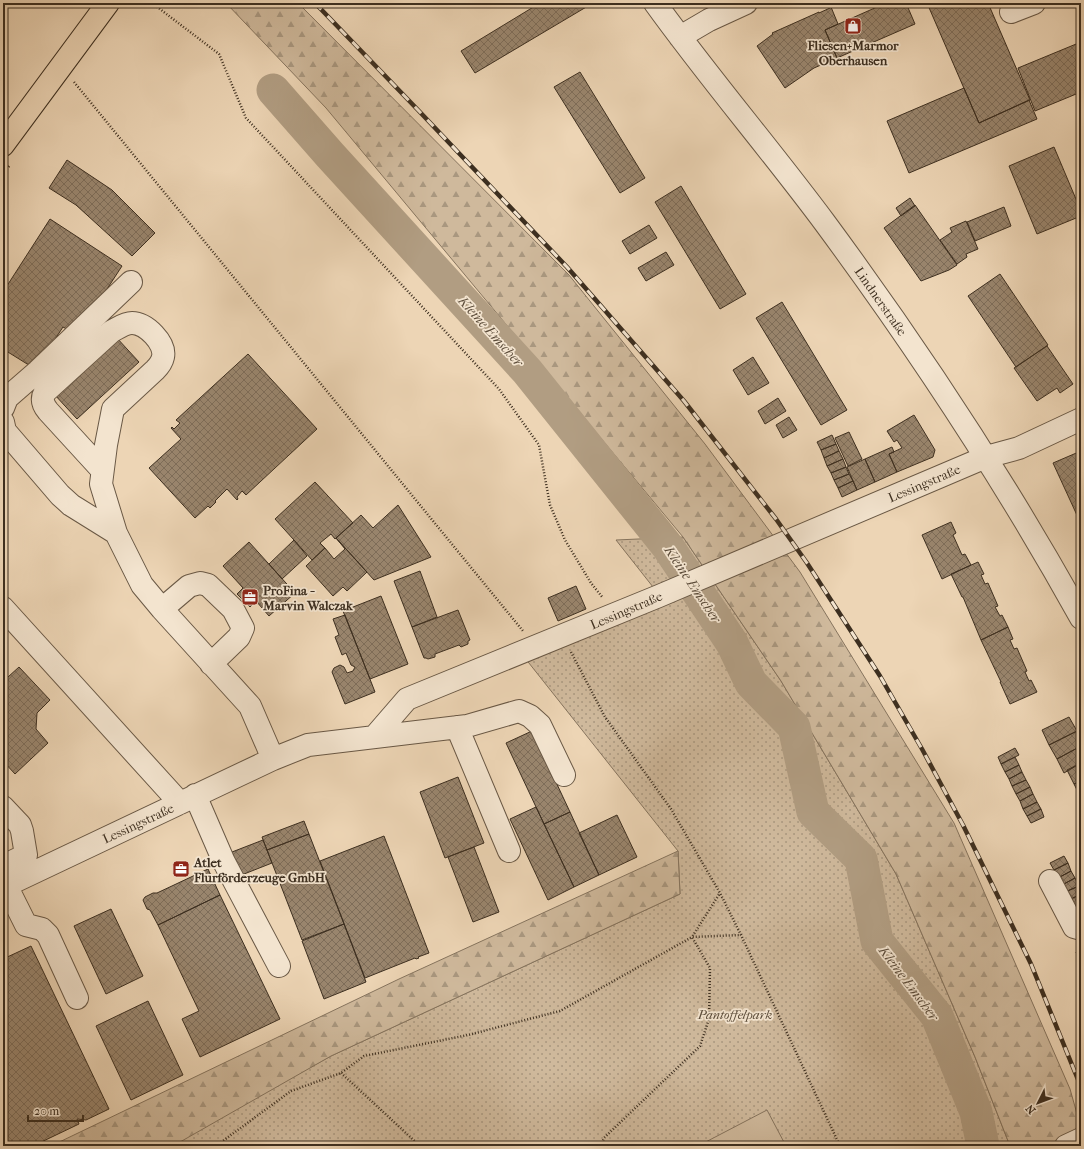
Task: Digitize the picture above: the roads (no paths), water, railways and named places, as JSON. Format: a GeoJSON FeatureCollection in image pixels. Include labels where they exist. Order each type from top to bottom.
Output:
{"type":"FeatureCollection","features":[{"type":"Feature","properties":{"kind":"main road"},"geometry":{"type":"LineString","coordinates":[[3,145],[108,3]]}},
{"type":"Feature","properties":{"kind":"street","name":"Lindnerstraße"},"geometry":{"type":"LineString","coordinates":[[655,3],[680,38],[809,202],[858,268],[986,457],[1065,588],[1081,618]]}},
{"type":"Feature","properties":{"kind":"street"},"geometry":{"type":"LineString","coordinates":[[680,38],[709,20],[746,3]]}},
{"type":"Feature","properties":{"kind":"street"},"geometry":{"type":"LineString","coordinates":[[1011,12],[1034,3]]}},
{"type":"Feature","properties":{"kind":"street"},"geometry":{"type":"LineString","coordinates":[[3,408],[8,398],[131,282]]}},
{"type":"Feature","properties":{"kind":"street"},"geometry":{"type":"LineString","coordinates":[[102,470],[48,411],[43,401],[43,396],[112,331],[132,323],[143,325],[161,346],[164,356],[155,370],[113,409],[102,470],[101,484],[116,533],[142,585],[250,706],[273,759]]}},
{"type":"Feature","properties":{"kind":"street","name":"Lessingstraße"},"geometry":{"type":"LineString","coordinates":[[4,879],[31,863],[188,799],[273,759],[308,745],[375,736],[407,699],[616,614],[986,457],[1019,448],[1081,419]]}},
{"type":"Feature","properties":{"kind":"street"},"geometry":{"type":"LineString","coordinates":[[3,422],[5,431],[60,495],[71,505],[116,533]]}},
{"type":"Feature","properties":{"kind":"street"},"geometry":{"type":"LineString","coordinates":[[162,609],[190,586],[200,583],[208,584],[233,609],[243,628],[239,637],[212,664]]}},
{"type":"Feature","properties":{"kind":"street"},"geometry":{"type":"LineString","coordinates":[[3,608],[188,799],[280,966]]}},
{"type":"Feature","properties":{"kind":"street"},"geometry":{"type":"LineString","coordinates":[[375,736],[467,726],[519,711],[530,716],[540,725],[564,775]]}},
{"type":"Feature","properties":{"kind":"street"},"geometry":{"type":"LineString","coordinates":[[457,727],[509,851]]}},
{"type":"Feature","properties":{"kind":"street"},"geometry":{"type":"LineString","coordinates":[[3,807],[20,825],[31,863]]}},
{"type":"Feature","properties":{"kind":"street"},"geometry":{"type":"LineString","coordinates":[[4,879],[26,925],[42,930],[48,935],[77,998]]}},
{"type":"Feature","properties":{"kind":"street"},"geometry":{"type":"LineString","coordinates":[[1050,881],[1074,927],[1081,929]]}},
{"type":"Feature","properties":{"kind":"street"},"geometry":{"type":"LineString","coordinates":[[1066,1146],[1081,1139]]}},
{"type":"Feature","properties":{"kind":"waterway","name":"Kleine Emscher"},"geometry":{"type":"LineString","coordinates":[[273,90],[330,155],[527,371],[668,547],[732,643],[751,683],[794,727],[813,812],[861,859],[877,941],[937,1016],[976,1112],[983,1146]]}},
{"type":"Feature","properties":{"kind":"railway"},"geometry":{"type":"LineString","coordinates":[[315,3],[567,267],[684,401],[776,519],[807,563],[880,676],[963,825],[1031,964],[1081,1087]]}},
{"type":"Feature","properties":{"kind":"place","name":"Fliesen+Marmor Oberhausen"},"geometry":{"type":"Point","coordinates":[853,26]}},
{"type":"Feature","properties":{"kind":"place","name":"ProFina - Marvin Walczak"},"geometry":{"type":"Point","coordinates":[250,597]}},
{"type":"Feature","properties":{"kind":"place","name":"Atlet Flurförderzeuge GmbH"},"geometry":{"type":"Point","coordinates":[181,869]}},
{"type":"Feature","properties":{"kind":"park label","name":"Pantoffelpark"},"geometry":{"type":"Point","coordinates":[735,1014]}}]}
